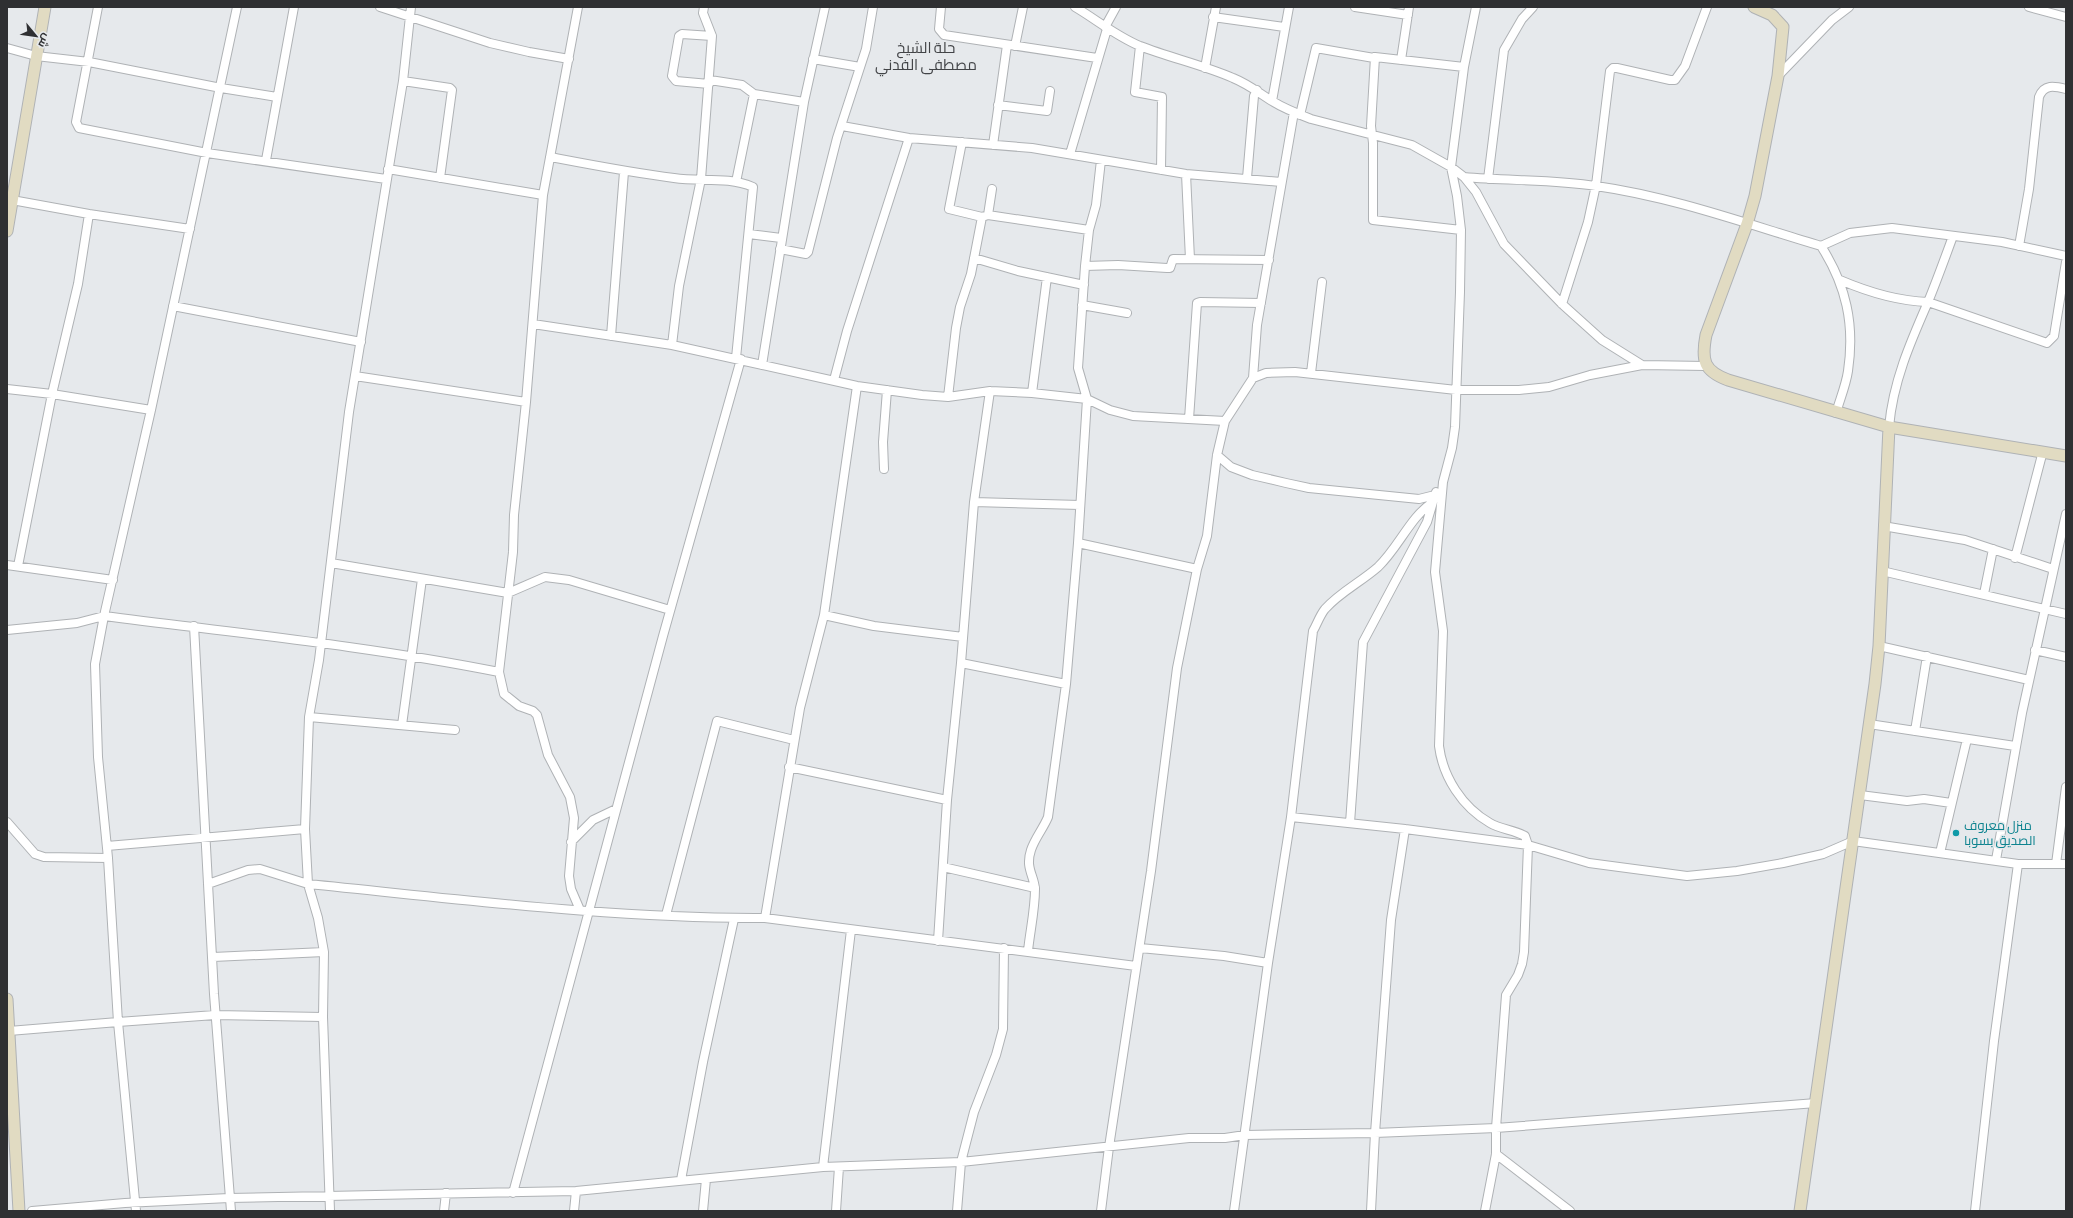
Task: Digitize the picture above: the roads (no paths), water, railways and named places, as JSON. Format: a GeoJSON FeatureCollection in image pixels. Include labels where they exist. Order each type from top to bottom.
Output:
{"type":"FeatureCollection","features":[{"type":"Feature","properties":{"kind":"street"},"geometry":{"type":"LineString","coordinates":[[7,231],[45,7]]}},
{"type":"Feature","properties":{"kind":"street"},"geometry":{"type":"LineString","coordinates":[[98,7],[89,62],[76,122],[79,128],[207,152],[386,179]]}},
{"type":"Feature","properties":{"kind":"street"},"geometry":{"type":"LineString","coordinates":[[136,1207],[118,1022],[108,858],[98,757],[96,664],[104,616],[151,410],[238,7]]}},
{"type":"Feature","properties":{"kind":"street"},"geometry":{"type":"LineString","coordinates":[[266,160],[294,7]]}},
{"type":"Feature","properties":{"kind":"street"},"geometry":{"type":"LineString","coordinates":[[380,7],[490,43],[569,59]]}},
{"type":"Feature","properties":{"kind":"street"},"geometry":{"type":"LineString","coordinates":[[330,1211],[323,1017],[324,952],[318,918],[308,884],[305,828],[309,717],[331,563],[355,376],[403,81],[411,7]]}},
{"type":"Feature","properties":{"kind":"street"},"geometry":{"type":"LineString","coordinates":[[578,7],[543,195],[526,402],[514,515],[513,552],[499,672],[504,694],[519,706],[533,711],[536,715],[548,755],[570,796],[574,818],[568,876],[570,890],[580,910]]}},
{"type":"Feature","properties":{"kind":"street"},"geometry":{"type":"LineString","coordinates":[[672,345],[679,286],[702,179],[710,82],[712,36],[703,13],[704,7]]}},
{"type":"Feature","properties":{"kind":"street"},"geometry":{"type":"LineString","coordinates":[[762,365],[781,238],[804,102],[825,7]]}},
{"type":"Feature","properties":{"kind":"street"},"geometry":{"type":"LineString","coordinates":[[780,249],[806,254],[808,252],[837,138],[866,48],[873,7]]}},
{"type":"Feature","properties":{"kind":"street"},"geometry":{"type":"LineString","coordinates":[[941,7],[939,29],[944,35],[1097,58]]}},
{"type":"Feature","properties":{"kind":"street"},"geometry":{"type":"LineString","coordinates":[[993,144],[998,105],[1011,45],[1023,7]]}},
{"type":"Feature","properties":{"kind":"street"},"geometry":{"type":"LineString","coordinates":[[1075,7],[1097,20],[1106,28],[1140,46],[1232,78],[1257,90],[1272,101],[1311,119],[1412,145],[1451,167],[1464,177],[1476,192],[1504,244],[1562,304],[1602,340],[1642,365]]}},
{"type":"Feature","properties":{"kind":"street"},"geometry":{"type":"LineString","coordinates":[[1070,154],[1106,28],[1116,7]]}},
{"type":"Feature","properties":{"kind":"street"},"geometry":{"type":"LineString","coordinates":[[1205,68],[1216,7]]}},
{"type":"Feature","properties":{"kind":"street"},"geometry":{"type":"LineString","coordinates":[[1272,101],[1284,27],[1289,7]]}},
{"type":"Feature","properties":{"kind":"street"},"geometry":{"type":"LineString","coordinates":[[1355,7],[1408,11],[1401,60]]}},
{"type":"Feature","properties":{"kind":"street"},"geometry":{"type":"LineString","coordinates":[[1476,7],[1464,67],[1451,167],[1458,196],[1461,230],[1460,292],[1452,448],[1443,482],[1435,572],[1443,631],[1439,746],[1441,760],[1454,787],[1464,801],[1490,823],[1524,836],[1528,845],[1524,952],[1518,975],[1506,995],[1496,1128],[1496,1154],[1485,1211]]}},
{"type":"Feature","properties":{"kind":"street"},"geometry":{"type":"LineString","coordinates":[[1488,179],[1504,50],[1531,7]]}},
{"type":"Feature","properties":{"kind":"street"},"geometry":{"type":"LineString","coordinates":[[1562,304],[1588,222],[1596,186],[1604,109],[1611,69],[1617,68],[1675,80],[1685,66],[1707,7]]}},
{"type":"Feature","properties":{"kind":"street"},"geometry":{"type":"LineString","coordinates":[[1754,7],[1772,14],[1783,27],[1778,76],[1761,166],[1747,224],[1709,324],[1704,347],[1706,366],[1712,372],[1728,380],[1889,427],[2043,451],[2066,456]]}},
{"type":"Feature","properties":{"kind":"street"},"geometry":{"type":"LineString","coordinates":[[2029,7],[2066,17]]}},
{"type":"Feature","properties":{"kind":"street"},"geometry":{"type":"LineString","coordinates":[[1778,76],[1845,9]]}},
{"type":"Feature","properties":{"kind":"street"},"geometry":{"type":"LineString","coordinates":[[1213,17],[1284,27]]}},
{"type":"Feature","properties":{"kind":"street"},"geometry":{"type":"LineString","coordinates":[[712,36],[682,34],[678,36],[672,76],[676,81],[742,85],[754,94],[804,102]]}},
{"type":"Feature","properties":{"kind":"street"},"geometry":{"type":"LineString","coordinates":[[1140,46],[1135,92],[1162,97],[1161,170]]}},
{"type":"Feature","properties":{"kind":"street"},"geometry":{"type":"LineString","coordinates":[[7,48],[36,56],[89,62],[221,88],[278,97]]}},
{"type":"Feature","properties":{"kind":"street"},"geometry":{"type":"LineString","coordinates":[[1102,1211],[1109,1147],[1140,948],[1177,668],[1197,569],[1207,536],[1217,455],[1225,421],[1253,378],[1257,325],[1281,182],[1297,113],[1316,48],[1374,58],[1377,56],[1464,67]]}},
{"type":"Feature","properties":{"kind":"street"},"geometry":{"type":"LineString","coordinates":[[814,58],[860,67]]}},
{"type":"Feature","properties":{"kind":"street"},"geometry":{"type":"LineString","coordinates":[[1374,58],[1372,135],[1373,220],[1461,230]]}},
{"type":"Feature","properties":{"kind":"street"},"geometry":{"type":"LineString","coordinates":[[403,81],[450,88],[452,90],[440,178]]}},
{"type":"Feature","properties":{"kind":"street"},"geometry":{"type":"LineString","coordinates":[[2019,246],[2029,189],[2039,97],[2041,92],[2050,86],[2066,89]]}},
{"type":"Feature","properties":{"kind":"street"},"geometry":{"type":"LineString","coordinates":[[1247,178],[1257,90]]}},
{"type":"Feature","properties":{"kind":"street"},"geometry":{"type":"LineString","coordinates":[[998,105],[1046,110],[1050,91]]}},
{"type":"Feature","properties":{"kind":"street"},"geometry":{"type":"LineString","coordinates":[[736,182],[754,94]]}},
{"type":"Feature","properties":{"kind":"street"},"geometry":{"type":"LineString","coordinates":[[842,126],[909,138],[993,144],[1070,154],[1186,174],[1281,182]]}},
{"type":"Feature","properties":{"kind":"street"},"geometry":{"type":"LineString","coordinates":[[834,380],[847,331],[909,138]]}},
{"type":"Feature","properties":{"kind":"street"},"geometry":{"type":"LineString","coordinates":[[962,142],[949,209],[985,216],[1089,230]]}},
{"type":"Feature","properties":{"kind":"street"},"geometry":{"type":"LineString","coordinates":[[513,1193],[738,359],[753,187],[736,182],[702,179],[692,180],[624,172],[550,157]]}},
{"type":"Feature","properties":{"kind":"street"},"geometry":{"type":"LineString","coordinates":[[1028,951],[1035,888],[1029,871],[1029,860],[1038,833],[1048,817],[1066,684],[1078,543],[1087,399],[1078,368],[1084,266],[1089,230],[1096,205],[1101,160]]}},
{"type":"Feature","properties":{"kind":"street"},"geometry":{"type":"LineString","coordinates":[[388,169],[543,195]]}},
{"type":"Feature","properties":{"kind":"street"},"geometry":{"type":"LineString","coordinates":[[611,336],[624,172]]}},
{"type":"Feature","properties":{"kind":"street"},"geometry":{"type":"LineString","coordinates":[[1186,174],[1190,259]]}},
{"type":"Feature","properties":{"kind":"street"},"geometry":{"type":"LineString","coordinates":[[1464,177],[1596,186],[1670,201],[1821,246],[1850,233],[1879,229],[1911,230],[2019,246],[2066,256]]}},
{"type":"Feature","properties":{"kind":"street"},"geometry":{"type":"LineString","coordinates":[[948,397],[956,328],[992,189]]}},
{"type":"Feature","properties":{"kind":"street"},"geometry":{"type":"LineString","coordinates":[[12,200],[90,214],[190,229]]}},
{"type":"Feature","properties":{"kind":"street"},"geometry":{"type":"LineString","coordinates":[[18,566],[52,394],[78,284],[90,214]]}},
{"type":"Feature","properties":{"kind":"street"},"geometry":{"type":"LineString","coordinates":[[749,234],[781,238]]}},
{"type":"Feature","properties":{"kind":"street"},"geometry":{"type":"LineString","coordinates":[[1800,1211],[1852,841],[1860,795],[1879,646],[1883,526],[1891,406],[1906,352],[1928,302],[1953,236]]}},
{"type":"Feature","properties":{"kind":"street"},"geometry":{"type":"LineString","coordinates":[[1821,246],[1840,280],[1846,303],[1850,350],[1848,372],[1836,412]]}},
{"type":"Feature","properties":{"kind":"street"},"geometry":{"type":"LineString","coordinates":[[974,258],[1084,285]]}},
{"type":"Feature","properties":{"kind":"street"},"geometry":{"type":"LineString","coordinates":[[1084,266],[1118,265],[1170,268],[1173,259],[1269,260]]}},
{"type":"Feature","properties":{"kind":"street"},"geometry":{"type":"LineString","coordinates":[[1840,280],[1876,293],[1912,301],[1928,302],[2047,343],[2054,336],[2066,262]]}},
{"type":"Feature","properties":{"kind":"street"},"geometry":{"type":"LineString","coordinates":[[1032,393],[1047,277]]}},
{"type":"Feature","properties":{"kind":"street"},"geometry":{"type":"LineString","coordinates":[[1311,373],[1322,282]]}},
{"type":"Feature","properties":{"kind":"street"},"geometry":{"type":"LineString","coordinates":[[1189,419],[1197,304],[1200,302],[1261,303]]}},
{"type":"Feature","properties":{"kind":"street"},"geometry":{"type":"LineString","coordinates":[[1082,305],[1127,313]]}},
{"type":"Feature","properties":{"kind":"street"},"geometry":{"type":"LineString","coordinates":[[173,306],[361,342]]}},
{"type":"Feature","properties":{"kind":"street"},"geometry":{"type":"LineString","coordinates":[[533,324],[672,345],[857,386],[948,397],[990,391],[1032,393],[1087,399],[1110,410],[1133,416],[1225,421]]}},
{"type":"Feature","properties":{"kind":"street"},"geometry":{"type":"LineString","coordinates":[[1253,378],[1266,373],[1311,373],[1456,390],[1519,390],[1550,387],[1590,375],[1642,365],[1706,366]]}},
{"type":"Feature","properties":{"kind":"street"},"geometry":{"type":"LineString","coordinates":[[355,376],[526,402]]}},
{"type":"Feature","properties":{"kind":"street"},"geometry":{"type":"LineString","coordinates":[[765,918],[800,708],[824,615],[857,386]]}},
{"type":"Feature","properties":{"kind":"street"},"geometry":{"type":"LineString","coordinates":[[7,389],[52,394],[151,410]]}},
{"type":"Feature","properties":{"kind":"street"},"geometry":{"type":"LineString","coordinates":[[884,469],[883,442],[887,390]]}},
{"type":"Feature","properties":{"kind":"street"},"geometry":{"type":"LineString","coordinates":[[938,941],[947,800],[961,663],[974,502],[990,391]]}},
{"type":"Feature","properties":{"kind":"street"},"geometry":{"type":"LineString","coordinates":[[2015,558],[2043,451]]}},
{"type":"Feature","properties":{"kind":"street"},"geometry":{"type":"LineString","coordinates":[[1217,455],[1231,467],[1252,475],[1309,488],[1419,499],[1434,498]]}},
{"type":"Feature","properties":{"kind":"street"},"geometry":{"type":"LineString","coordinates":[[1350,823],[1363,642],[1427,522],[1434,498],[1443,482]]}},
{"type":"Feature","properties":{"kind":"street"},"geometry":{"type":"LineString","coordinates":[[1234,1211],[1268,963],[1291,817],[1313,630],[1325,610],[1340,595],[1378,567],[1393,550],[1421,511],[1434,498]]}},
{"type":"Feature","properties":{"kind":"street"},"geometry":{"type":"LineString","coordinates":[[974,502],[1080,506]]}},
{"type":"Feature","properties":{"kind":"street"},"geometry":{"type":"LineString","coordinates":[[1996,860],[2015,746],[2066,514]]}},
{"type":"Feature","properties":{"kind":"street"},"geometry":{"type":"LineString","coordinates":[[1883,526],[1965,540],[2015,558],[2053,569]]}},
{"type":"Feature","properties":{"kind":"street"},"geometry":{"type":"LineString","coordinates":[[1078,543],[1197,569]]}},
{"type":"Feature","properties":{"kind":"street"},"geometry":{"type":"LineString","coordinates":[[1984,594],[1993,549]]}},
{"type":"Feature","properties":{"kind":"street"},"geometry":{"type":"LineString","coordinates":[[331,563],[508,593],[545,577],[569,580],[670,610]]}},
{"type":"Feature","properties":{"kind":"street"},"geometry":{"type":"LineString","coordinates":[[7,565],[113,580]]}},
{"type":"Feature","properties":{"kind":"street"},"geometry":{"type":"LineString","coordinates":[[1882,571],[2066,614]]}},
{"type":"Feature","properties":{"kind":"street"},"geometry":{"type":"LineString","coordinates":[[402,726],[422,579]]}},
{"type":"Feature","properties":{"kind":"street"},"geometry":{"type":"LineString","coordinates":[[824,615],[874,626],[963,637]]}},
{"type":"Feature","properties":{"kind":"street"},"geometry":{"type":"LineString","coordinates":[[7,630],[77,623],[104,616],[194,626],[320,643],[499,672]]}},
{"type":"Feature","properties":{"kind":"street"},"geometry":{"type":"LineString","coordinates":[[194,626],[215,1014],[230,1211]]}},
{"type":"Feature","properties":{"kind":"street"},"geometry":{"type":"LineString","coordinates":[[1879,646],[2029,680]]}},
{"type":"Feature","properties":{"kind":"street"},"geometry":{"type":"LineString","coordinates":[[2035,650],[2066,657]]}},
{"type":"Feature","properties":{"kind":"street"},"geometry":{"type":"LineString","coordinates":[[1915,731],[1927,656]]}},
{"type":"Feature","properties":{"kind":"street"},"geometry":{"type":"LineString","coordinates":[[961,663],[1066,684]]}},
{"type":"Feature","properties":{"kind":"street"},"geometry":{"type":"LineString","coordinates":[[309,717],[455,730]]}},
{"type":"Feature","properties":{"kind":"street"},"geometry":{"type":"LineString","coordinates":[[666,915],[716,723],[719,720],[794,740]]}},
{"type":"Feature","properties":{"kind":"street"},"geometry":{"type":"LineString","coordinates":[[1869,724],[2015,746]]}},
{"type":"Feature","properties":{"kind":"street"},"geometry":{"type":"LineString","coordinates":[[1940,853],[1967,739]]}},
{"type":"Feature","properties":{"kind":"street"},"geometry":{"type":"LineString","coordinates":[[789,767],[947,800]]}},
{"type":"Feature","properties":{"kind":"street"},"geometry":{"type":"LineString","coordinates":[[2056,864],[2066,788]]}},
{"type":"Feature","properties":{"kind":"street"},"geometry":{"type":"LineString","coordinates":[[1860,795],[1907,801],[1924,799],[1951,803]]}},
{"type":"Feature","properties":{"kind":"street"},"geometry":{"type":"LineString","coordinates":[[571,842],[594,820],[616,809]]}},
{"type":"Feature","properties":{"kind":"street"},"geometry":{"type":"LineString","coordinates":[[1291,817],[1405,829],[1528,845],[1589,863],[1687,876],[1737,871],[1782,863],[1823,854],[1852,841],[2018,864],[2066,864]]}},
{"type":"Feature","properties":{"kind":"street"},"geometry":{"type":"LineString","coordinates":[[7,822],[35,854],[44,857],[108,858]]}},
{"type":"Feature","properties":{"kind":"street"},"geometry":{"type":"LineString","coordinates":[[107,846],[305,828]]}},
{"type":"Feature","properties":{"kind":"street"},"geometry":{"type":"LineString","coordinates":[[1371,1211],[1375,1133],[1391,920],[1405,829]]}},
{"type":"Feature","properties":{"kind":"street"},"geometry":{"type":"LineString","coordinates":[[1975,1211],[1994,1041],[2018,864]]}},
{"type":"Feature","properties":{"kind":"street"},"geometry":{"type":"LineString","coordinates":[[943,867],[1035,888]]}},
{"type":"Feature","properties":{"kind":"street"},"geometry":{"type":"LineString","coordinates":[[208,884],[248,870],[260,869],[308,884],[590,911],[734,919],[765,918],[1136,966]]}},
{"type":"Feature","properties":{"kind":"street"},"geometry":{"type":"LineString","coordinates":[[681,1180],[703,1062],[734,919]]}},
{"type":"Feature","properties":{"kind":"street"},"geometry":{"type":"LineString","coordinates":[[823,1167],[851,930]]}},
{"type":"Feature","properties":{"kind":"street"},"geometry":{"type":"LineString","coordinates":[[957,1211],[961,1162],[974,1112],[996,1055],[1003,1030],[1004,948]]}},
{"type":"Feature","properties":{"kind":"street"},"geometry":{"type":"LineString","coordinates":[[1140,948],[1224,956],[1268,963]]}},
{"type":"Feature","properties":{"kind":"street"},"geometry":{"type":"LineString","coordinates":[[213,957],[324,952]]}},
{"type":"Feature","properties":{"kind":"street"},"geometry":{"type":"LineString","coordinates":[[7,999],[19,1211]]}},
{"type":"Feature","properties":{"kind":"street"},"geometry":{"type":"LineString","coordinates":[[9,1031],[215,1014],[323,1017]]}},
{"type":"Feature","properties":{"kind":"street"},"geometry":{"type":"LineString","coordinates":[[32,1211],[136,1207],[229,1198],[576,1191],[823,1167],[961,1162],[1189,1138],[1496,1128],[1816,1103]]}},
{"type":"Feature","properties":{"kind":"street"},"geometry":{"type":"LineString","coordinates":[[1496,1154],[1570,1211]]}},
{"type":"Feature","properties":{"kind":"street"},"geometry":{"type":"LineString","coordinates":[[836,1211],[839,1167]]}},
{"type":"Feature","properties":{"kind":"street"},"geometry":{"type":"LineString","coordinates":[[703,1211],[706,1179]]}},
{"type":"Feature","properties":{"kind":"street"},"geometry":{"type":"LineString","coordinates":[[574,1211],[576,1191]]}},
{"type":"Feature","properties":{"kind":"street"},"geometry":{"type":"LineString","coordinates":[[444,1211],[446,1193]]}},
{"type":"Feature","properties":{"kind":"place","name":"منزل معروف الصديق بسوبا"},"geometry":{"type":"Point","coordinates":[1956,833]}},
{"type":"Feature","properties":{"kind":"district","name":"حلة الشيخ مصطفى الفدني"},"geometry":{"type":"Point","coordinates":[926,56]}}]}
